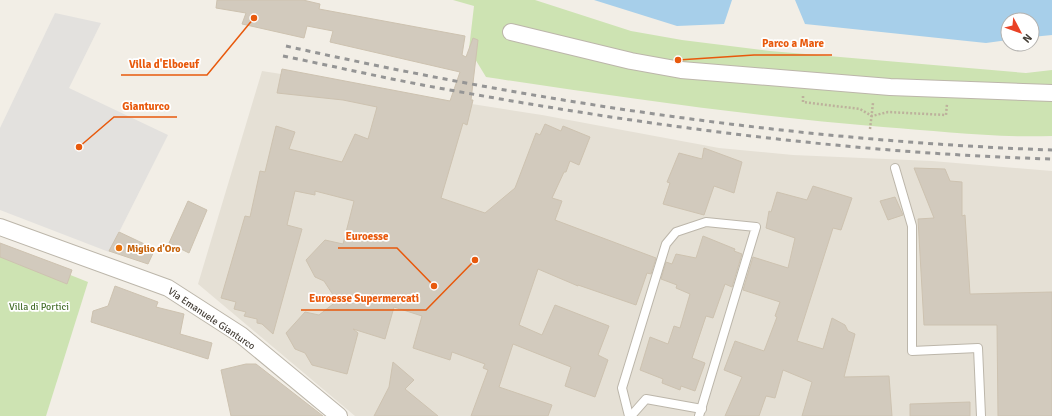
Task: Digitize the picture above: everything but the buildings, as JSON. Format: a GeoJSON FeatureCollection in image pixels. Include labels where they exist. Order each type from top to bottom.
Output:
{"type":"FeatureCollection","features":[{"type":"Feature","properties":{"kind":"street"},"geometry":{"type":"LineString","coordinates":[[511,32],[631,61],[681,70],[949,90],[1052,93]]}},
{"type":"Feature","properties":{"kind":"street","name":"Via Emanuele Gianturco"},"geometry":{"type":"LineString","coordinates":[[0,227],[168,288],[241,335],[339,416]]}},
{"type":"Feature","properties":{"kind":"lane"},"geometry":{"type":"LineString","coordinates":[[895,168],[912,226],[912,351],[978,348],[981,416]]}},
{"type":"Feature","properties":{"kind":"lane"},"geometry":{"type":"LineString","coordinates":[[706,222],[756,226],[701,413],[646,399],[630,416],[622,388],[666,244],[676,232],[706,222]]}},
{"type":"Feature","properties":{"kind":"path"},"geometry":{"type":"LineString","coordinates":[[804,80],[803,102],[860,109],[872,116],[888,112],[946,115],[949,90]]}},
{"type":"Feature","properties":{"kind":"path"},"geometry":{"type":"LineString","coordinates":[[870,129],[872,116]]}},
{"type":"Feature","properties":{"kind":"shaded area"},"geometry":{"type":"Polygon","coordinates":[[[55,13],[101,23],[69,88],[168,135],[109,252],[0,210],[0,128],[55,13]]]}},
{"type":"Feature","properties":{"kind":"shaded area"},"geometry":{"type":"Polygon","coordinates":[[[262,71],[542,115],[719,148],[793,155],[932,161],[1052,171],[1052,416],[355,416],[198,284],[262,71]]]}},
{"type":"Feature","properties":{"kind":"green space"},"geometry":{"type":"Polygon","coordinates":[[[453,0],[535,0],[631,31],[682,40],[770,51],[1026,73],[1052,70],[1052,136],[967,134],[833,123],[634,99],[486,77],[469,49],[474,6],[453,0]]]}},
{"type":"Feature","properties":{"kind":"green space","name":"Villa di Portici"},"geometry":{"type":"Polygon","coordinates":[[[0,247],[88,282],[46,416],[0,416],[0,247]]]}},
{"type":"Feature","properties":{"kind":"water"},"geometry":{"type":"Polygon","coordinates":[[[594,0],[732,0],[724,24],[677,26],[594,0]]]}},
{"type":"Feature","properties":{"kind":"water"},"geometry":{"type":"Polygon","coordinates":[[[795,0],[1052,0],[1052,35],[1040,36],[1040,12],[1000,12],[1000,41],[986,43],[805,24],[795,0]]]}},
{"type":"Feature","properties":{"kind":"railway"},"geometry":{"type":"LineString","coordinates":[[286,46],[475,85],[666,116],[859,138],[1052,150]]}},
{"type":"Feature","properties":{"kind":"railway"},"geometry":{"type":"LineString","coordinates":[[283,56],[392,79],[505,100],[661,124],[817,143],[974,156],[1052,159]]}},
{"type":"Feature","properties":{"kind":"place","name":"Villa d'Elboeuf"},"geometry":{"type":"Point","coordinates":[254,18]}},
{"type":"Feature","properties":{"kind":"place","name":"Parco a Mare"},"geometry":{"type":"Point","coordinates":[678,60]}},
{"type":"Feature","properties":{"kind":"place","name":"Gianturco"},"geometry":{"type":"Point","coordinates":[79,147]}},
{"type":"Feature","properties":{"kind":"place","name":"Miglio d'Oro"},"geometry":{"type":"Point","coordinates":[119,248]}},
{"type":"Feature","properties":{"kind":"place","name":"Euroesse Supermercati"},"geometry":{"type":"Point","coordinates":[475,260]}},
{"type":"Feature","properties":{"kind":"place","name":"Euroesse"},"geometry":{"type":"Point","coordinates":[434,286]}}]}
